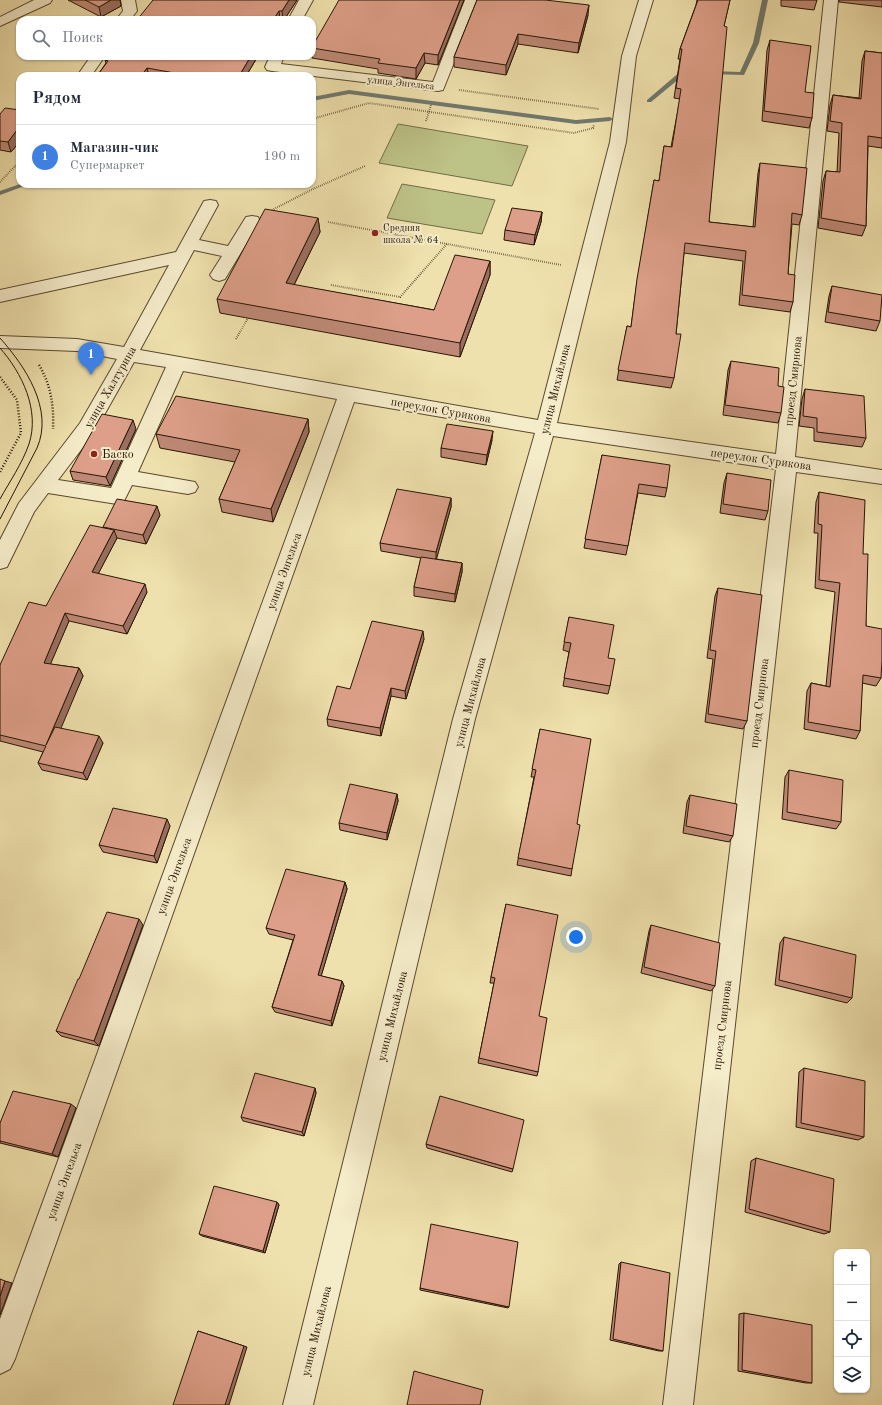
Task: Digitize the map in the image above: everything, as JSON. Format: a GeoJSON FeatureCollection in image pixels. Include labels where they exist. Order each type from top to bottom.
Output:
{"type":"FeatureCollection","features":[{"type":"Feature","properties":{"kind":"street"},"geometry":{"type":"LineString","coordinates":[[0,22],[44,0]]}},
{"type":"Feature","properties":{"kind":"street"},"geometry":{"type":"LineString","coordinates":[[126,16],[130,11],[128,0]]}},
{"type":"Feature","properties":{"kind":"street"},"geometry":{"type":"LineString","coordinates":[[298,16],[306,0]]}},
{"type":"Feature","properties":{"kind":"street","name":"улица Энгельса"},"geometry":{"type":"LineString","coordinates":[[274,62],[438,87],[472,0]]}},
{"type":"Feature","properties":{"kind":"street","name":"улица Михайлова"},"geometry":{"type":"LineString","coordinates":[[298,1405],[464,719],[545,428],[621,127],[629,56],[646,0]]}},
{"type":"Feature","properties":{"kind":"street","name":"проезд Смирнова"},"geometry":{"type":"LineString","coordinates":[[678,1405],[786,473],[831,0]]}},
{"type":"Feature","properties":{"kind":"street"},"geometry":{"type":"LineString","coordinates":[[87,72],[95,60]]}},
{"type":"Feature","properties":{"kind":"street","name":"улица Халтурина"},"geometry":{"type":"LineString","coordinates":[[0,561],[26,508],[87,428],[210,205]]}},
{"type":"Feature","properties":{"kind":"street"},"geometry":{"type":"LineString","coordinates":[[220,275],[252,221]]}},
{"type":"Feature","properties":{"kind":"street"},"geometry":{"type":"LineString","coordinates":[[0,296],[186,250],[233,252]]}},
{"type":"Feature","properties":{"kind":"street","name":"переулок Сурикова"},"geometry":{"type":"LineString","coordinates":[[0,342],[77,345],[545,428],[882,477]]}},
{"type":"Feature","properties":{"kind":"street"},"geometry":{"type":"LineString","coordinates":[[43,485],[117,496],[177,363]]}},
{"type":"Feature","properties":{"kind":"street","name":"улица Энгельса"},"geometry":{"type":"LineString","coordinates":[[0,1359],[348,394]]}},
{"type":"Feature","properties":{"kind":"street"},"geometry":{"type":"LineString","coordinates":[[125,477],[188,487]]}},
{"type":"Feature","properties":{"kind":"path"},"geometry":{"type":"LineString","coordinates":[[438,87],[599,109]]}},
{"type":"Feature","properties":{"kind":"path"},"geometry":{"type":"LineString","coordinates":[[316,118],[369,103],[574,133],[593,128]]}},
{"type":"Feature","properties":{"kind":"path"},"geometry":{"type":"LineString","coordinates":[[426,121],[431,107]]}},
{"type":"Feature","properties":{"kind":"path"},"geometry":{"type":"LineString","coordinates":[[0,182],[16,165]]}},
{"type":"Feature","properties":{"kind":"path"},"geometry":{"type":"LineString","coordinates":[[316,188],[365,166]]}},
{"type":"Feature","properties":{"kind":"path"},"geometry":{"type":"LineString","coordinates":[[252,221],[315,188]]}},
{"type":"Feature","properties":{"kind":"path"},"geometry":{"type":"LineString","coordinates":[[328,222],[585,270]]}},
{"type":"Feature","properties":{"kind":"path"},"geometry":{"type":"LineString","coordinates":[[331,285],[400,297],[447,244]]}},
{"type":"Feature","properties":{"kind":"path"},"geometry":{"type":"LineString","coordinates":[[236,339],[248,318]]}},
{"type":"Feature","properties":{"kind":"path"},"geometry":{"type":"LineString","coordinates":[[24,343],[46,376],[54,405],[53,436]]}},
{"type":"Feature","properties":{"kind":"path"},"geometry":{"type":"LineString","coordinates":[[0,377],[17,400],[21,433],[0,472]]}},
{"type":"Feature","properties":{"kind":"green space"},"geometry":{"type":"Polygon","coordinates":[[[398,124],[528,146],[512,186],[379,163],[398,124]]]}},
{"type":"Feature","properties":{"kind":"green space"},"geometry":{"type":"Polygon","coordinates":[[[402,184],[495,200],[482,234],[387,218],[402,184]]]}},
{"type":"Feature","properties":{"kind":"building"},"geometry":{"type":"Polygon","coordinates":[[[85,0],[111,0],[99,7],[85,0]]]}},
{"type":"Feature","properties":{"kind":"building"},"geometry":{"type":"Polygon","coordinates":[[[153,0],[289,0],[282,11],[279,11],[276,16],[140,16],[153,0]]]}},
{"type":"Feature","properties":{"kind":"building"},"geometry":{"type":"Polygon","coordinates":[[[339,0],[460,0],[438,55],[424,53],[416,68],[378,63],[380,59],[316,49],[316,40],[339,0]]]}},
{"type":"Feature","properties":{"kind":"building"},"geometry":{"type":"Polygon","coordinates":[[[477,0],[545,0],[589,5],[579,43],[518,34],[506,65],[454,57],[477,0]]]}},
{"type":"Feature","properties":{"kind":"building"},"geometry":{"type":"Polygon","coordinates":[[[698,0],[730,0],[724,26],[727,27],[709,222],[755,227],[760,163],[807,168],[802,215],[792,213],[788,274],[795,275],[793,302],[742,295],[746,251],[685,243],[676,334],[681,334],[674,378],[618,370],[627,326],[631,327],[637,279],[654,180],[659,181],[664,146],[672,147],[681,89],[676,88],[682,49],[680,49],[698,0]]]}},
{"type":"Feature","properties":{"kind":"building"},"geometry":{"type":"Polygon","coordinates":[[[770,40],[811,46],[805,92],[814,93],[812,118],[764,111],[770,40]]]}},
{"type":"Feature","properties":{"kind":"building"},"geometry":{"type":"Polygon","coordinates":[[[865,51],[882,53],[882,138],[868,136],[866,226],[821,218],[826,171],[840,172],[842,123],[830,121],[833,95],[861,99],[865,51]]]}},
{"type":"Feature","properties":{"kind":"building"},"geometry":{"type":"Polygon","coordinates":[[[105,60],[249,60],[241,72],[169,72],[147,68],[144,72],[100,72],[108,61],[105,60]]]}},
{"type":"Feature","properties":{"kind":"building"},"geometry":{"type":"Polygon","coordinates":[[[5,108],[16,109],[16,131],[8,142],[0,141],[0,114],[5,108]]]}},
{"type":"Feature","properties":{"kind":"building"},"geometry":{"type":"Polygon","coordinates":[[[512,208],[542,212],[535,235],[505,230],[512,208]]]}},
{"type":"Feature","properties":{"kind":"building"},"geometry":{"type":"Polygon","coordinates":[[[265,209],[318,218],[286,283],[434,310],[455,255],[490,261],[460,343],[217,299],[265,209]]]}},
{"type":"Feature","properties":{"kind":"building"},"geometry":{"type":"Polygon","coordinates":[[[832,286],[882,295],[880,321],[828,312],[832,286]]]}},
{"type":"Feature","properties":{"kind":"building"},"geometry":{"type":"Polygon","coordinates":[[[731,361],[779,368],[778,386],[784,387],[781,413],[725,405],[731,361]]]}},
{"type":"Feature","properties":{"kind":"building"},"geometry":{"type":"Polygon","coordinates":[[[805,389],[864,396],[866,438],[817,432],[817,418],[803,416],[805,389]]]}},
{"type":"Feature","properties":{"kind":"building"},"geometry":{"type":"Polygon","coordinates":[[[176,396],[308,419],[271,509],[219,499],[240,450],[156,434],[176,396]]]}},
{"type":"Feature","properties":{"kind":"building"},"geometry":{"type":"Polygon","coordinates":[[[102,414],[133,420],[106,477],[70,471],[102,414]]]}},
{"type":"Feature","properties":{"kind":"building"},"geometry":{"type":"Polygon","coordinates":[[[447,424],[493,431],[487,455],[441,448],[447,424]]]}},
{"type":"Feature","properties":{"kind":"building"},"geometry":{"type":"Polygon","coordinates":[[[602,455],[670,465],[667,488],[639,484],[628,546],[585,539],[602,455]]]}},
{"type":"Feature","properties":{"kind":"building"},"geometry":{"type":"Polygon","coordinates":[[[727,473],[771,480],[768,511],[723,504],[727,473]]]}},
{"type":"Feature","properties":{"kind":"building"},"geometry":{"type":"Polygon","coordinates":[[[397,489],[451,498],[436,552],[380,543],[397,489]]]}},
{"type":"Feature","properties":{"kind":"building"},"geometry":{"type":"Polygon","coordinates":[[[819,492],[865,500],[863,554],[868,554],[866,626],[882,629],[882,660],[881,678],[863,675],[860,731],[808,722],[811,683],[830,687],[840,583],[819,580],[822,525],[818,524],[819,492]]]}},
{"type":"Feature","properties":{"kind":"building"},"geometry":{"type":"Polygon","coordinates":[[[117,499],[157,506],[143,535],[103,527],[117,499]]]}},
{"type":"Feature","properties":{"kind":"building"},"geometry":{"type":"Polygon","coordinates":[[[90,525],[114,530],[92,572],[145,584],[123,626],[65,613],[44,663],[79,668],[46,745],[55,727],[99,736],[83,773],[38,763],[46,746],[0,735],[0,665],[29,602],[46,606],[90,525]]]}},
{"type":"Feature","properties":{"kind":"building"},"geometry":{"type":"Polygon","coordinates":[[[421,557],[462,563],[455,594],[414,587],[421,557]]]}},
{"type":"Feature","properties":{"kind":"building"},"geometry":{"type":"Polygon","coordinates":[[[718,588],[762,595],[747,721],[708,714],[716,651],[710,650],[718,588]]]}},
{"type":"Feature","properties":{"kind":"building"},"geometry":{"type":"Polygon","coordinates":[[[569,617],[614,625],[608,658],[615,659],[610,686],[564,678],[571,643],[564,642],[569,617]]]}},
{"type":"Feature","properties":{"kind":"building"},"geometry":{"type":"Polygon","coordinates":[[[372,621],[423,631],[405,691],[391,688],[380,728],[327,719],[337,686],[350,689],[372,621]]]}},
{"type":"Feature","properties":{"kind":"building"},"geometry":{"type":"Polygon","coordinates":[[[540,729],[591,739],[577,824],[580,825],[572,869],[518,858],[536,770],[532,769],[540,729]]]}},
{"type":"Feature","properties":{"kind":"building"},"geometry":{"type":"Polygon","coordinates":[[[789,770],[843,780],[841,822],[787,812],[789,770]]]}},
{"type":"Feature","properties":{"kind":"building"},"geometry":{"type":"Polygon","coordinates":[[[350,784],[397,794],[387,833],[339,823],[350,784]]]}},
{"type":"Feature","properties":{"kind":"building"},"geometry":{"type":"Polygon","coordinates":[[[690,795],[737,804],[733,836],[686,826],[690,795]]]}},
{"type":"Feature","properties":{"kind":"building"},"geometry":{"type":"Polygon","coordinates":[[[113,808],[167,819],[154,856],[99,845],[113,808]]]}},
{"type":"Feature","properties":{"kind":"building"},"geometry":{"type":"Polygon","coordinates":[[[286,869],[345,882],[318,975],[342,981],[331,1021],[272,1007],[295,935],[266,928],[286,869]]]}},
{"type":"Feature","properties":{"kind":"building"},"geometry":{"type":"Polygon","coordinates":[[[506,904],[558,915],[539,1016],[547,1018],[538,1072],[479,1058],[495,978],[491,977],[506,904]]]}},
{"type":"Feature","properties":{"kind":"building"},"geometry":{"type":"Polygon","coordinates":[[[107,912],[139,919],[94,1041],[56,1031],[107,912]]]}},
{"type":"Feature","properties":{"kind":"building"},"geometry":{"type":"Polygon","coordinates":[[[651,925],[720,943],[715,986],[644,967],[651,925]]]}},
{"type":"Feature","properties":{"kind":"building"},"geometry":{"type":"Polygon","coordinates":[[[784,937],[856,955],[852,998],[779,980],[784,937]]]}},
{"type":"Feature","properties":{"kind":"building"},"geometry":{"type":"Polygon","coordinates":[[[804,1068],[865,1081],[864,1137],[801,1123],[804,1068]]]}},
{"type":"Feature","properties":{"kind":"building"},"geometry":{"type":"Polygon","coordinates":[[[255,1073],[315,1088],[302,1132],[241,1117],[255,1073]]]}},
{"type":"Feature","properties":{"kind":"building"},"geometry":{"type":"Polygon","coordinates":[[[13,1091],[71,1104],[52,1154],[0,1141],[0,1123],[13,1091]]]}},
{"type":"Feature","properties":{"kind":"building"},"geometry":{"type":"Polygon","coordinates":[[[440,1096],[524,1120],[513,1169],[426,1144],[440,1096]]]}},
{"type":"Feature","properties":{"kind":"building"},"geometry":{"type":"Polygon","coordinates":[[[756,1158],[834,1179],[830,1232],[749,1209],[756,1158]]]}},
{"type":"Feature","properties":{"kind":"building"},"geometry":{"type":"Polygon","coordinates":[[[214,1186],[277,1202],[263,1251],[199,1234],[214,1186]]]}},
{"type":"Feature","properties":{"kind":"building"},"geometry":{"type":"Polygon","coordinates":[[[431,1224],[518,1242],[509,1307],[420,1288],[431,1224]]]}},
{"type":"Feature","properties":{"kind":"building"},"geometry":{"type":"Polygon","coordinates":[[[621,1262],[670,1273],[663,1351],[613,1339],[621,1262]]]}},
{"type":"Feature","properties":{"kind":"building"},"geometry":{"type":"Polygon","coordinates":[[[0,1279],[5,1281],[0,1296],[0,1279]]]}},
{"type":"Feature","properties":{"kind":"building"},"geometry":{"type":"Polygon","coordinates":[[[744,1313],[812,1325],[812,1383],[742,1370],[744,1313]]]}},
{"type":"Feature","properties":{"kind":"building"},"geometry":{"type":"Polygon","coordinates":[[[198,1331],[244,1346],[225,1405],[173,1405],[198,1331]]]}},
{"type":"Feature","properties":{"kind":"building"},"geometry":{"type":"Polygon","coordinates":[[[414,1371],[483,1390],[480,1405],[407,1405],[414,1371]]]}},
{"type":"Feature","properties":{"kind":"waterway"},"geometry":{"type":"LineString","coordinates":[[711,73],[742,74],[756,43],[765,0]]}},
{"type":"Feature","properties":{"kind":"waterway"},"geometry":{"type":"LineString","coordinates":[[649,101],[683,72],[687,72]]}},
{"type":"Feature","properties":{"kind":"waterway"},"geometry":{"type":"LineString","coordinates":[[316,98],[349,92],[576,122],[610,119]]}},
{"type":"Feature","properties":{"kind":"waterway"},"geometry":{"type":"LineString","coordinates":[[0,193],[16,188]]}},
{"type":"Feature","properties":{"kind":"tram line"},"geometry":{"type":"LineString","coordinates":[[0,338],[19,362],[27,375],[39,403],[42,418],[41,433],[37,448],[0,519]]}},
{"type":"Feature","properties":{"kind":"tram line"},"geometry":{"type":"LineString","coordinates":[[0,348],[22,380],[27,393],[32,418],[32,431],[29,444],[0,499]]}},
{"type":"Feature","properties":{"kind":"place","name":"Средняя школа № 64"},"geometry":{"type":"Point","coordinates":[375,233]}},
{"type":"Feature","properties":{"kind":"place","name":"Магазин-чик"},"geometry":{"type":"Point","coordinates":[91,375]}},
{"type":"Feature","properties":{"kind":"place","name":"Баско"},"geometry":{"type":"Point","coordinates":[94,454]}}]}
